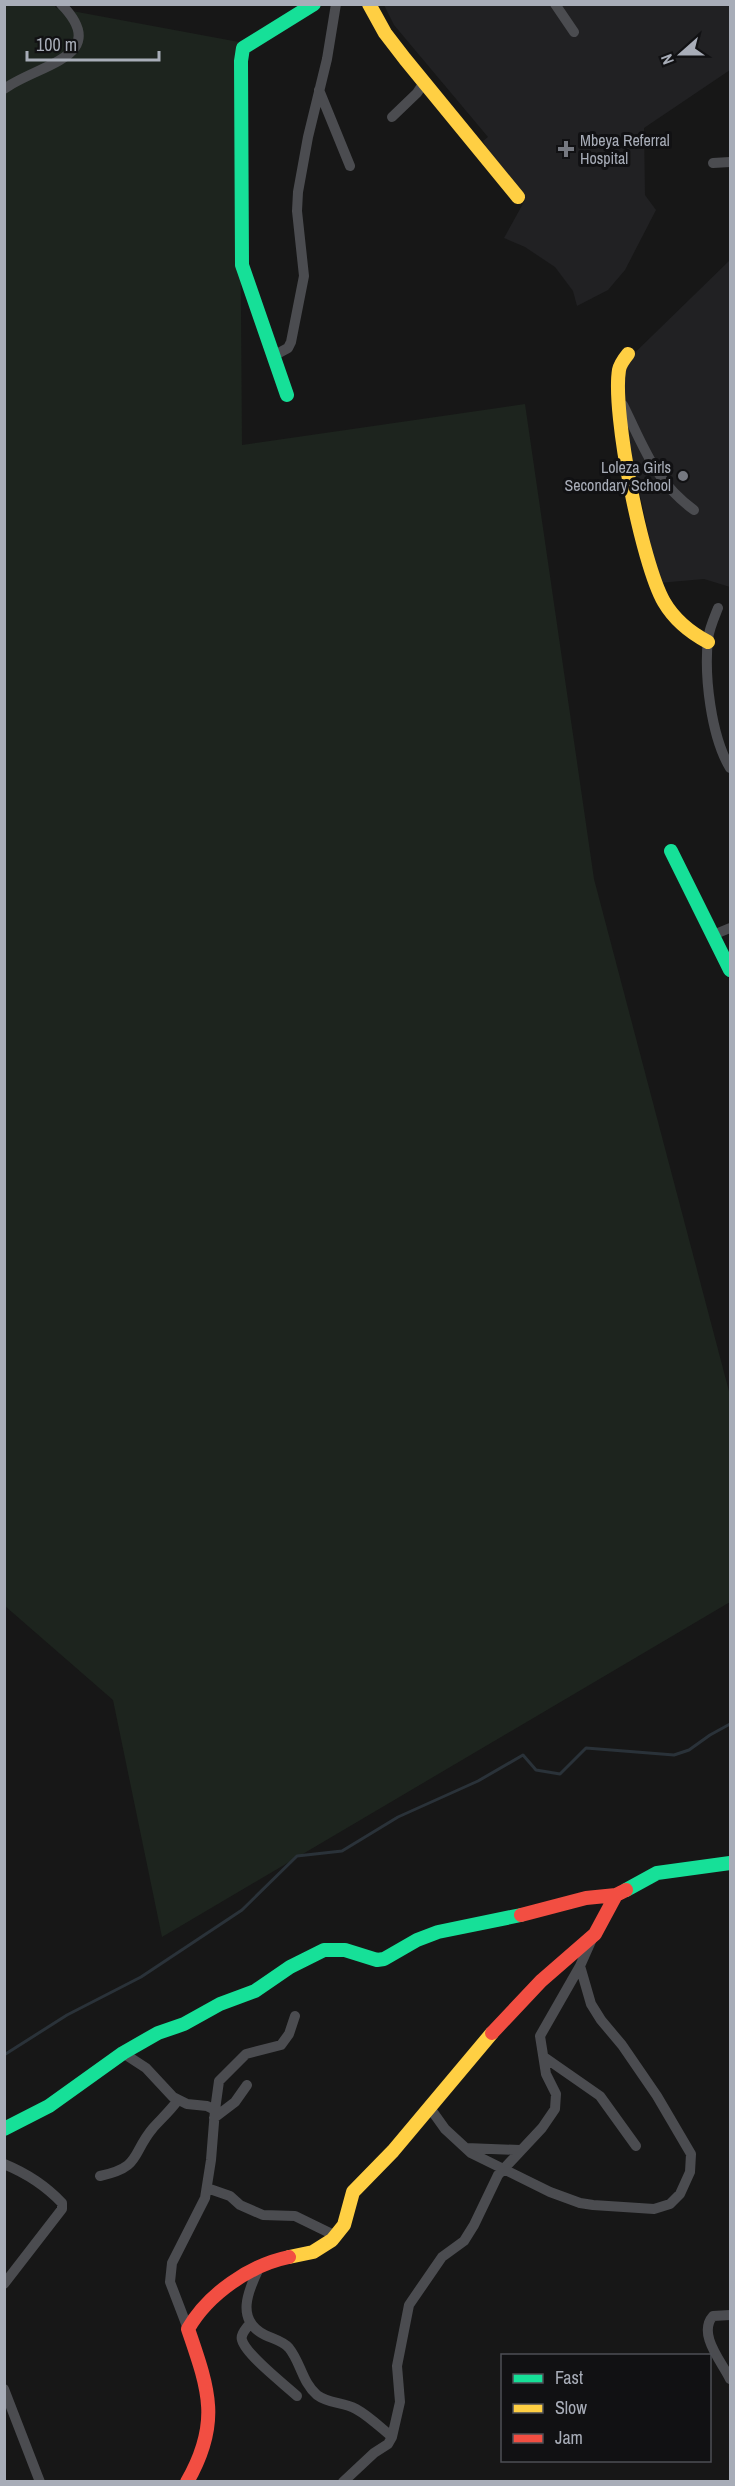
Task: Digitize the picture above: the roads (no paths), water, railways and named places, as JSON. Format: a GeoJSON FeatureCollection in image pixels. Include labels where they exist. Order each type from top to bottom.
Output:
{"type":"FeatureCollection","features":[{"type":"Feature","properties":{"kind":"street"},"geometry":{"type":"LineString","coordinates":[[4,89],[27,75],[67,57],[77,47],[80,34],[78,27],[61,4]]}},
{"type":"Feature","properties":{"kind":"street"},"geometry":{"type":"LineString","coordinates":[[287,395],[275,355],[242,266],[241,61],[243,48],[314,4]]}},
{"type":"Feature","properties":{"kind":"street"},"geometry":{"type":"LineString","coordinates":[[275,355],[288,348],[291,342],[300,303],[304,264],[297,202],[336,4]]}},
{"type":"Feature","properties":{"kind":"street"},"geometry":{"type":"LineString","coordinates":[[369,4],[385,33],[518,197]]}},
{"type":"Feature","properties":{"kind":"street"},"geometry":{"type":"LineString","coordinates":[[555,4],[574,32]]}},
{"type":"Feature","properties":{"kind":"street"},"geometry":{"type":"LineString","coordinates":[[392,117],[417,93],[425,81]]}},
{"type":"Feature","properties":{"kind":"street"},"geometry":{"type":"LineString","coordinates":[[319,90],[350,165]]}},
{"type":"Feature","properties":{"kind":"street"},"geometry":{"type":"LineString","coordinates":[[712,163],[730,162]]}},
{"type":"Feature","properties":{"kind":"street"},"geometry":{"type":"LineString","coordinates":[[627,354],[620,369],[620,400],[629,469],[648,558],[665,603],[685,626],[708,642]]}},
{"type":"Feature","properties":{"kind":"street"},"geometry":{"type":"LineString","coordinates":[[620,400],[657,473],[672,493],[694,510]]}},
{"type":"Feature","properties":{"kind":"street"},"geometry":{"type":"LineString","coordinates":[[718,608],[708,642],[710,699],[720,742],[730,768]]}},
{"type":"Feature","properties":{"kind":"street"},"geometry":{"type":"LineString","coordinates":[[671,851],[730,970]]}},
{"type":"Feature","properties":{"kind":"street"},"geometry":{"type":"LineString","coordinates":[[713,935],[730,928]]}},
{"type":"Feature","properties":{"kind":"street"},"geometry":{"type":"LineString","coordinates":[[4,2129],[49,2106],[123,2053],[158,2033],[184,2024],[220,2004],[255,1991],[290,1967],[324,1950],[345,1950],[377,1960],[384,1959],[417,1940],[438,1932],[519,1916],[586,1898],[616,1895],[657,1873],[730,1863]]}},
{"type":"Feature","properties":{"kind":"street"},"geometry":{"type":"LineString","coordinates":[[343,2481],[374,2453],[388,2444],[392,2437],[400,2402],[397,2366],[409,2305],[442,2258],[464,2241],[474,2225],[492,2183],[503,2168],[542,2128],[555,2109],[556,2094],[546,2074],[539,2041],[542,2031],[580,1966],[616,1895]]}},
{"type":"Feature","properties":{"kind":"street"},"geometry":{"type":"LineString","coordinates":[[188,2329],[193,2320],[217,2294],[261,2265],[313,2252],[336,2236],[344,2225],[353,2192],[430,2108],[497,2026],[541,1981],[595,1934]]}},
{"type":"Feature","properties":{"kind":"street"},"geometry":{"type":"LineString","coordinates":[[430,2108],[445,2128],[466,2148],[532,2184],[580,2203],[654,2210],[670,2204],[680,2194],[690,2172],[691,2154],[686,2142],[622,2045],[600,2020],[591,2004],[580,1966]]}},
{"type":"Feature","properties":{"kind":"street"},"geometry":{"type":"LineString","coordinates":[[187,2481],[205,2447],[211,2417],[210,2397],[169,2274],[172,2263],[203,2203],[207,2188],[219,2081],[246,2054],[281,2044],[289,2034],[295,2016]]}},
{"type":"Feature","properties":{"kind":"street"},"geometry":{"type":"LineString","coordinates":[[123,2053],[146,2068],[166,2092],[178,2100],[207,2106],[214,2114]]}},
{"type":"Feature","properties":{"kind":"street"},"geometry":{"type":"LineString","coordinates":[[544,2057],[600,2096],[636,2146]]}},
{"type":"Feature","properties":{"kind":"street"},"geometry":{"type":"LineString","coordinates":[[214,2114],[235,2102],[247,2085]]}},
{"type":"Feature","properties":{"kind":"street"},"geometry":{"type":"LineString","coordinates":[[100,2176],[130,2165],[151,2131],[178,2100]]}},
{"type":"Feature","properties":{"kind":"street"},"geometry":{"type":"LineString","coordinates":[[466,2148],[520,2150]]}},
{"type":"Feature","properties":{"kind":"street"},"geometry":{"type":"LineString","coordinates":[[4,2164],[24,2172],[62,2204],[62,2209],[4,2284]]}},
{"type":"Feature","properties":{"kind":"street"},"geometry":{"type":"LineString","coordinates":[[207,2188],[230,2196],[240,2205],[257,2213],[267,2216],[295,2216],[336,2236]]}},
{"type":"Feature","properties":{"kind":"street"},"geometry":{"type":"LineString","coordinates":[[261,2265],[247,2295],[245,2309],[250,2323],[256,2330],[290,2349],[306,2383],[319,2396],[327,2401],[357,2409],[392,2437]]}},
{"type":"Feature","properties":{"kind":"street"},"geometry":{"type":"LineString","coordinates":[[730,2315],[713,2316],[708,2326],[710,2341],[730,2379]]}},
{"type":"Feature","properties":{"kind":"street"},"geometry":{"type":"LineString","coordinates":[[250,2323],[242,2335],[242,2341],[257,2360],[297,2396]]}},
{"type":"Feature","properties":{"kind":"street"},"geometry":{"type":"LineString","coordinates":[[4,2389],[40,2481]]}},
{"type":"Feature","properties":{"kind":"waterway"},"geometry":{"type":"LineString","coordinates":[[4,2055],[67,2015],[141,1977],[242,1910],[297,1856],[342,1851],[398,1817],[478,1781],[523,1755],[536,1770],[560,1774],[586,1748],[674,1755],[689,1750],[730,1724]]}},
{"type":"Feature","properties":{"kind":"place","name":"Mbeya Referral Hospital"},"geometry":{"type":"Point","coordinates":[566,149]}},
{"type":"Feature","properties":{"kind":"place","name":"Loleza Girls Secondary School"},"geometry":{"type":"Point","coordinates":[683,476]}}]}
